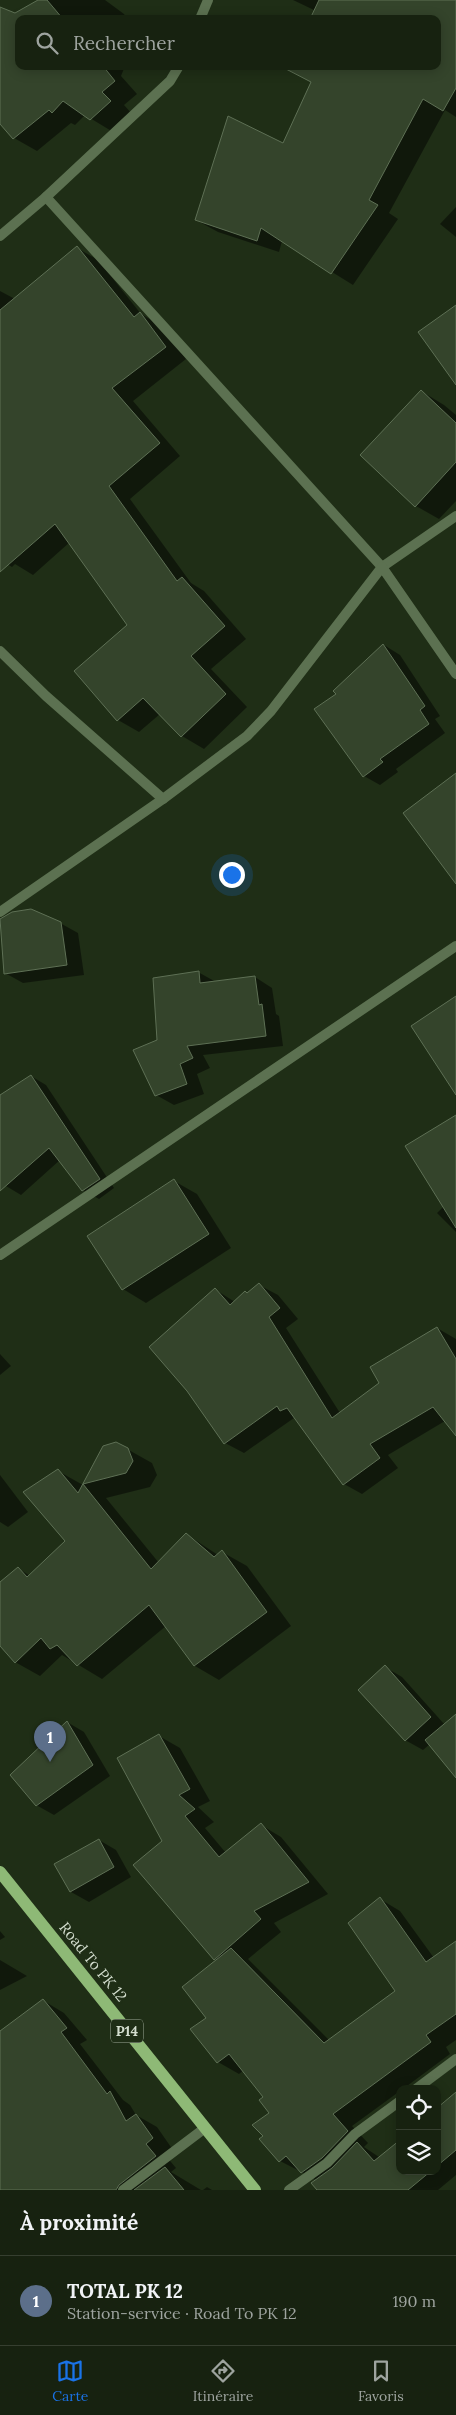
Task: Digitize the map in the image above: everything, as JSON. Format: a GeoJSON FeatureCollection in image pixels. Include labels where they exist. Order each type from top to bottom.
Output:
{"type":"FeatureCollection","features":[{"type":"Feature","properties":{"kind":"main road","name":"Road To PK 12"},"geometry":{"type":"LineString","coordinates":[[0,1872],[255,2190]]}},
{"type":"Feature","properties":{"kind":"street"},"geometry":{"type":"LineString","coordinates":[[202,15],[208,0]]}},
{"type":"Feature","properties":{"kind":"street"},"geometry":{"type":"LineString","coordinates":[[0,236],[46,198],[170,80],[176,70]]}},
{"type":"Feature","properties":{"kind":"street"},"geometry":{"type":"LineString","coordinates":[[46,198],[382,567],[456,674]]}},
{"type":"Feature","properties":{"kind":"street"},"geometry":{"type":"LineString","coordinates":[[0,912],[164,799],[247,736],[271,711],[382,567],[456,516]]}},
{"type":"Feature","properties":{"kind":"street"},"geometry":{"type":"LineString","coordinates":[[0,651],[46,696],[164,799]]}},
{"type":"Feature","properties":{"kind":"street"},"geometry":{"type":"LineString","coordinates":[[1,1251],[456,946]]}},
{"type":"Feature","properties":{"kind":"street"},"geometry":{"type":"LineString","coordinates":[[421,2085],[456,2059]]}},
{"type":"Feature","properties":{"kind":"street"},"geometry":{"type":"LineString","coordinates":[[289,2190],[327,2163],[355,2134],[396,2104]]}},
{"type":"Feature","properties":{"kind":"street"},"geometry":{"type":"LineString","coordinates":[[123,2190],[205,2128]]}},
{"type":"Feature","properties":{"kind":"building"},"geometry":{"type":"Polygon","coordinates":[[[38,0],[47,0],[60,15],[15,15],[15,70],[106,70],[115,81],[102,92],[111,101],[90,120],[63,101],[52,113],[49,110],[13,139],[0,124],[0,7],[15,13],[38,0]]]}},
{"type":"Feature","properties":{"kind":"building"},"geometry":{"type":"Polygon","coordinates":[[[319,0],[456,0],[456,88],[443,111],[423,99],[369,200],[378,205],[331,274],[261,228],[257,241],[195,220],[228,116],[283,143],[311,82],[288,70],[441,70],[441,15],[312,15],[319,0]]]}},
{"type":"Feature","properties":{"kind":"building"},"geometry":{"type":"Polygon","coordinates":[[[77,246],[134,317],[140,312],[166,347],[112,388],[160,443],[109,486],[177,581],[182,577],[225,626],[191,656],[226,694],[181,737],[143,698],[117,721],[74,671],[127,625],[55,524],[0,572],[0,310],[77,246]]]}},
{"type":"Feature","properties":{"kind":"building"},"geometry":{"type":"Polygon","coordinates":[[[456,305],[456,385],[418,332],[456,305]]]}},
{"type":"Feature","properties":{"kind":"building"},"geometry":{"type":"Polygon","coordinates":[[[421,390],[456,423],[456,462],[415,507],[360,455],[421,390]]]}},
{"type":"Feature","properties":{"kind":"building"},"geometry":{"type":"Polygon","coordinates":[[[383,644],[425,706],[420,710],[429,724],[380,759],[383,762],[363,777],[314,709],[336,694],[333,691],[383,644]]]}},
{"type":"Feature","properties":{"kind":"building"},"geometry":{"type":"Polygon","coordinates":[[[456,773],[456,884],[403,813],[456,773]]]}},
{"type":"Feature","properties":{"kind":"building"},"geometry":{"type":"Polygon","coordinates":[[[31,909],[61,922],[67,965],[4,974],[0,919],[12,912],[31,909]]]}},
{"type":"Feature","properties":{"kind":"building"},"geometry":{"type":"Polygon","coordinates":[[[199,971],[200,983],[255,976],[259,1005],[262,1004],[266,1036],[187,1046],[193,1058],[180,1064],[187,1084],[155,1096],[133,1050],[157,1040],[153,978],[199,971]]]}},
{"type":"Feature","properties":{"kind":"building"},"geometry":{"type":"Polygon","coordinates":[[[456,996],[456,1095],[411,1026],[456,996]]]}},
{"type":"Feature","properties":{"kind":"building"},"geometry":{"type":"Polygon","coordinates":[[[31,1075],[100,1179],[82,1191],[49,1148],[0,1191],[0,1095],[31,1075]]]}},
{"type":"Feature","properties":{"kind":"building"},"geometry":{"type":"Polygon","coordinates":[[[456,1115],[456,1228],[405,1146],[456,1115]]]}},
{"type":"Feature","properties":{"kind":"building"},"geometry":{"type":"Polygon","coordinates":[[[174,1179],[209,1234],[122,1290],[87,1236],[174,1179]]]}},
{"type":"Feature","properties":{"kind":"building"},"geometry":{"type":"Polygon","coordinates":[[[259,1283],[280,1308],[269,1317],[332,1418],[379,1383],[370,1367],[437,1327],[456,1359],[456,1436],[433,1407],[370,1444],[380,1458],[343,1485],[287,1408],[280,1411],[277,1406],[224,1444],[187,1391],[149,1347],[215,1288],[230,1305],[245,1291],[247,1293],[259,1283]]]}},
{"type":"Feature","properties":{"kind":"building"},"geometry":{"type":"Polygon","coordinates":[[[116,1442],[128,1448],[133,1461],[126,1473],[83,1484],[151,1569],[186,1533],[214,1557],[222,1550],[267,1612],[194,1666],[149,1605],[77,1666],[57,1645],[50,1649],[41,1638],[15,1663],[0,1646],[0,1582],[18,1567],[27,1577],[65,1541],[23,1492],[58,1469],[78,1493],[103,1446],[116,1442]]]}},
{"type":"Feature","properties":{"kind":"building"},"geometry":{"type":"Polygon","coordinates":[[[385,1665],[431,1717],[405,1741],[358,1690],[385,1665]]]}},
{"type":"Feature","properties":{"kind":"building"},"geometry":{"type":"Polygon","coordinates":[[[456,1714],[456,1778],[425,1740],[456,1714]]]}},
{"type":"Feature","properties":{"kind":"building"},"geometry":{"type":"Polygon","coordinates":[[[67,1721],[93,1765],[36,1806],[10,1775],[67,1721]]]}},
{"type":"Feature","properties":{"kind":"building"},"geometry":{"type":"Polygon","coordinates":[[[159,1734],[190,1789],[179,1795],[195,1809],[185,1816],[219,1857],[261,1823],[309,1882],[254,1911],[261,1919],[214,1960],[133,1865],[162,1841],[117,1758],[159,1734]]]}},
{"type":"Feature","properties":{"kind":"building"},"geometry":{"type":"Polygon","coordinates":[[[99,1839],[114,1867],[70,1892],[54,1864],[99,1839]]]}},
{"type":"Feature","properties":{"kind":"building"},"geometry":{"type":"Polygon","coordinates":[[[380,1897],[426,1962],[456,1941],[456,2014],[426,2035],[431,2042],[333,2114],[348,2131],[322,2158],[301,2173],[286,2156],[279,2162],[259,2139],[263,2136],[252,2125],[269,2113],[259,2100],[263,2097],[229,2054],[217,2063],[190,2029],[206,2018],[182,1987],[231,1948],[324,2043],[395,1991],[348,1923],[380,1897]]]}},
{"type":"Feature","properties":{"kind":"building"},"geometry":{"type":"Polygon","coordinates":[[[43,1999],[67,2028],[61,2032],[107,2094],[110,2091],[126,2121],[136,2114],[153,2138],[146,2144],[156,2156],[119,2185],[116,2190],[0,2190],[0,2031],[43,1999]]]}},
{"type":"Feature","properties":{"kind":"building"},"geometry":{"type":"Polygon","coordinates":[[[456,2092],[456,2150],[441,2163],[441,2130],[441,2105],[456,2092]]]}},
{"type":"Feature","properties":{"kind":"building"},"geometry":{"type":"Polygon","coordinates":[[[357,2142],[374,2161],[396,2143],[396,2175],[426,2175],[408,2190],[317,2190],[311,2183],[332,2168],[357,2142]]]}},
{"type":"Feature","properties":{"kind":"building"},"geometry":{"type":"Polygon","coordinates":[[[165,2167],[184,2190],[134,2190],[165,2167]]]}},
{"type":"Feature","properties":{"kind":"place","name":"TOTAL PK 12"},"geometry":{"type":"Point","coordinates":[50,1762]}}]}
